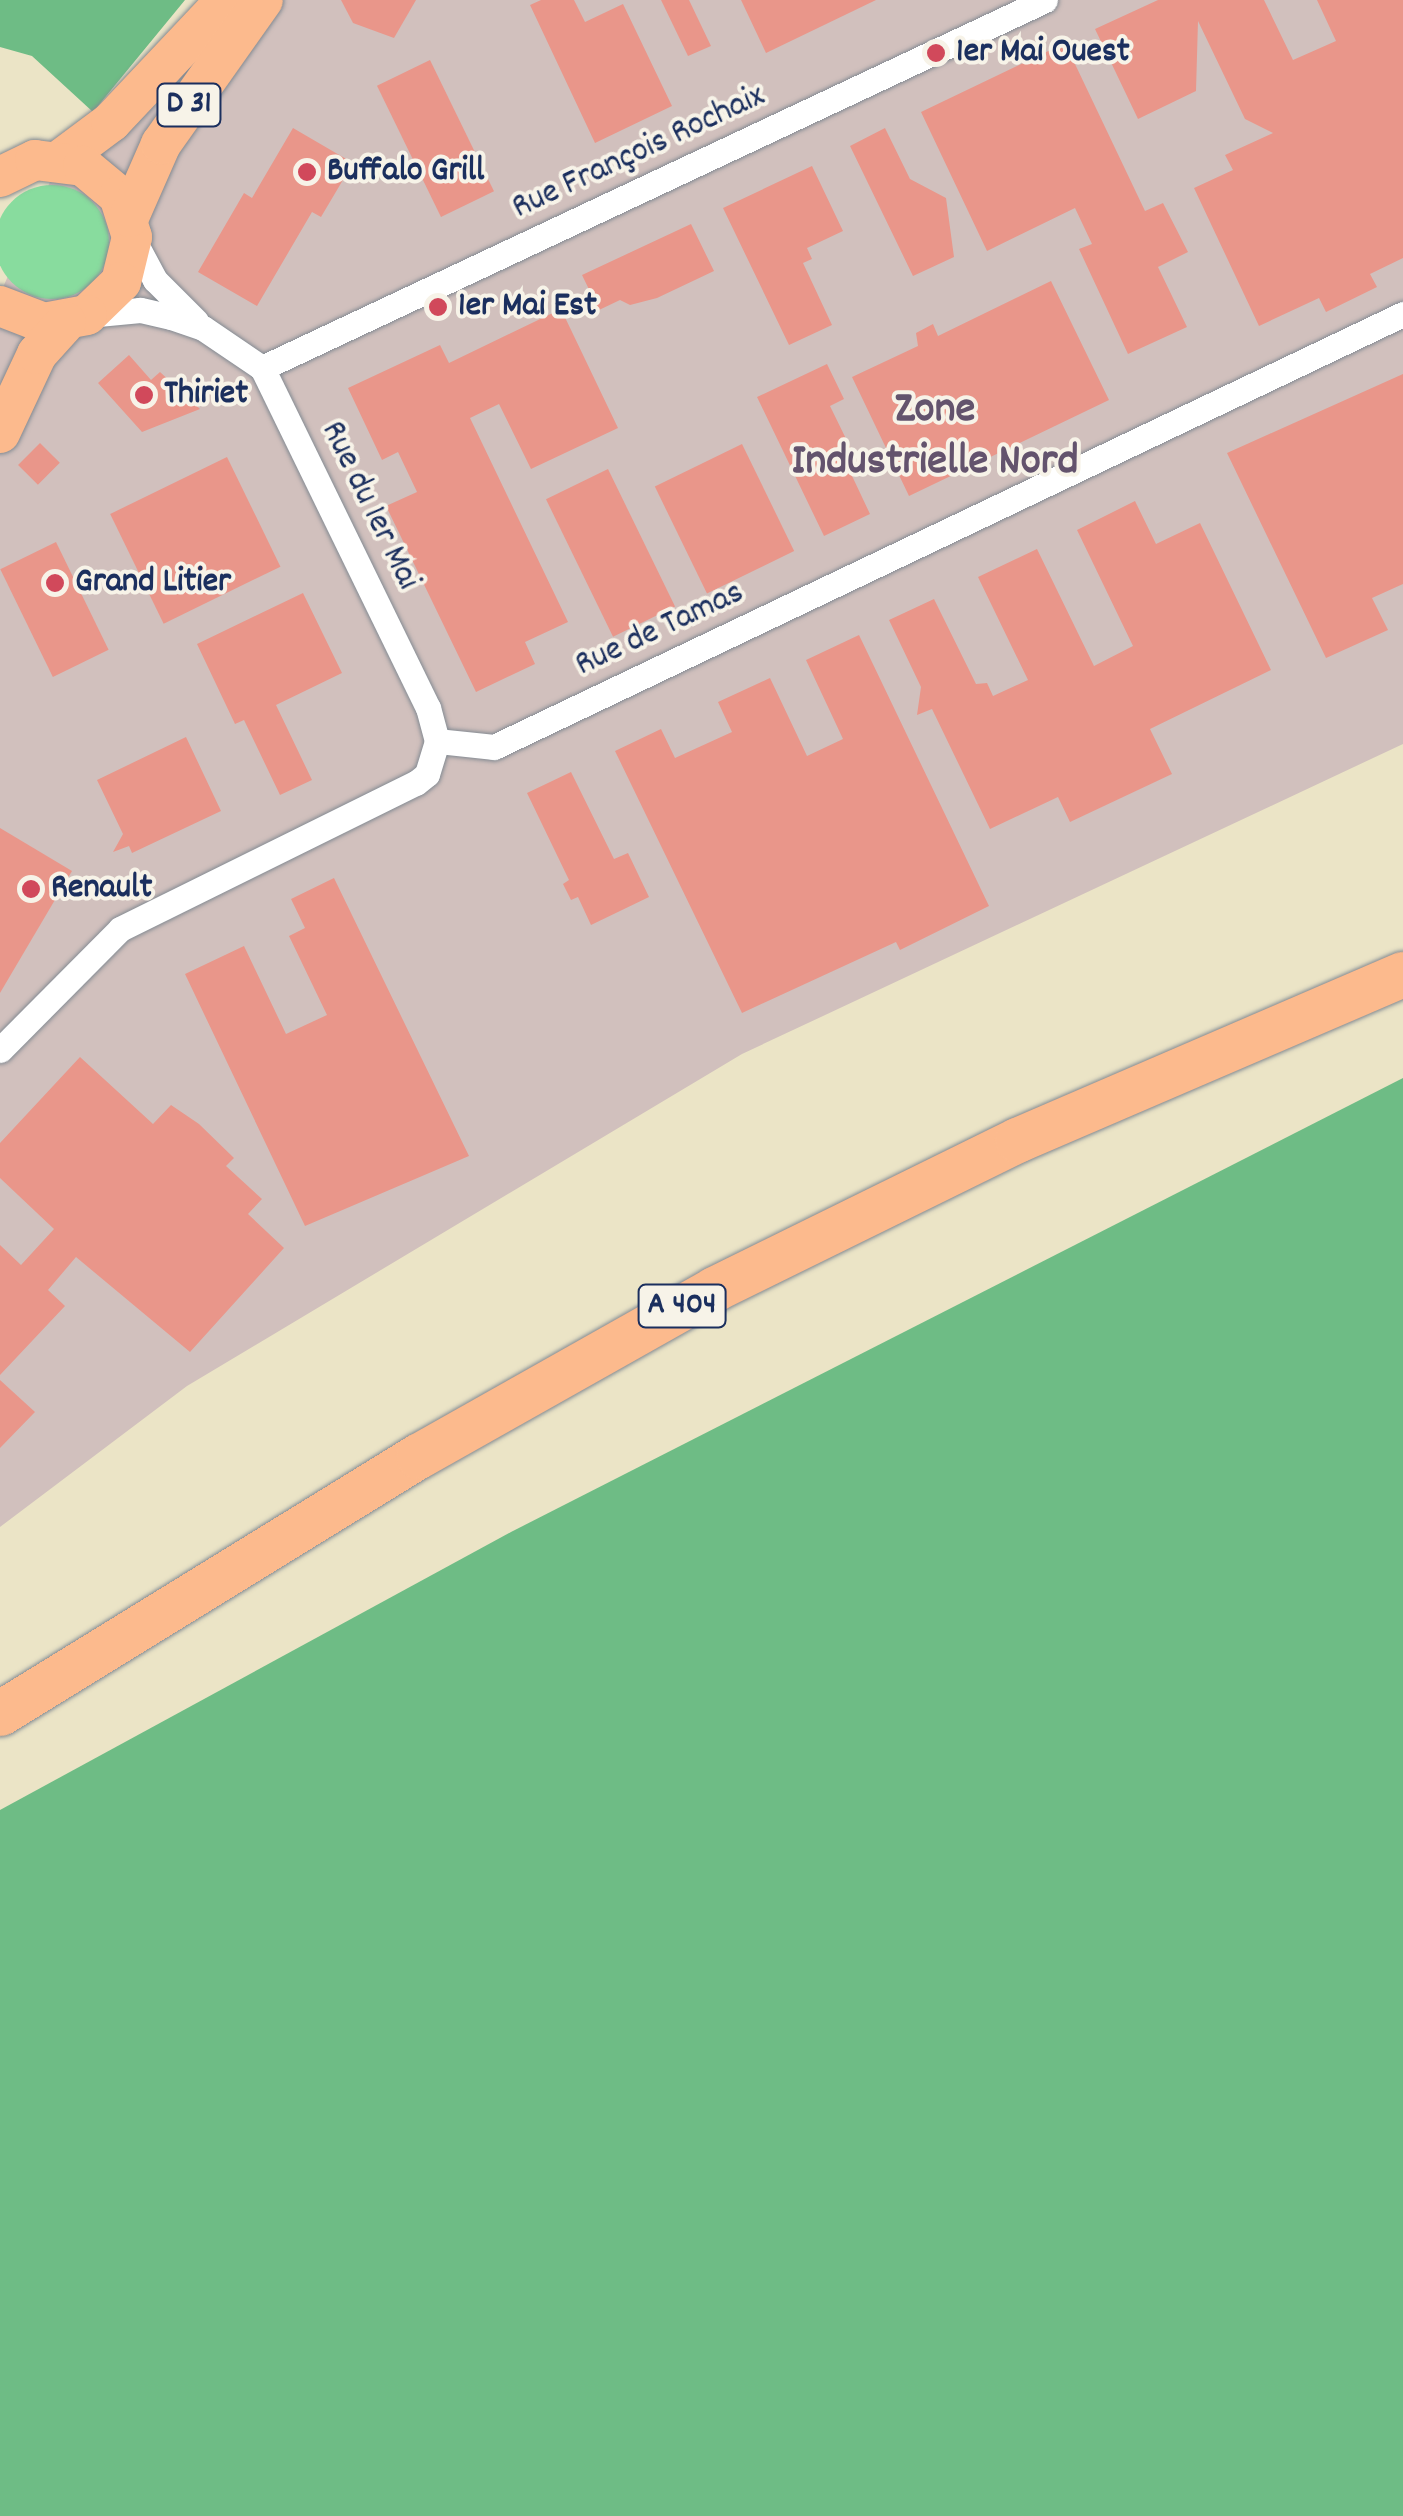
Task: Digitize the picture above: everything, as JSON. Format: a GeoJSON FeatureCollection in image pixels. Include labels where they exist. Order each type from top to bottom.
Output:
{"type":"FeatureCollection","features":[{"type":"Feature","properties":{"kind":"highway","name":"A 404"},"geometry":{"type":"LineString","coordinates":[[0,1677],[414,1422],[697,1264],[1009,1110],[1403,942]]}},
{"type":"Feature","properties":{"kind":"highway","name":"A 404"},"geometry":{"type":"LineString","coordinates":[[0,1713],[418,1456],[714,1289],[1017,1140],[1403,974]]}},
{"type":"Feature","properties":{"kind":"main road","name":"D 31"},"geometry":{"type":"LineString","coordinates":[[60,160],[111,122],[226,0]]}},
{"type":"Feature","properties":{"kind":"main road","name":"D 31"},"geometry":{"type":"LineString","coordinates":[[130,227],[160,144],[264,0]]}},
{"type":"Feature","properties":{"kind":"main road"},"geometry":{"type":"LineString","coordinates":[[0,177],[36,160],[60,160],[103,178],[130,227],[121,282],[38,354],[0,433]]}},
{"type":"Feature","properties":{"kind":"main road"},"geometry":{"type":"LineString","coordinates":[[0,306],[22,318],[76,318]]}},
{"type":"Feature","properties":{"kind":"street","name":"Rue François Rochaix"},"geometry":{"type":"LineString","coordinates":[[262,368],[1045,0]]}},
{"type":"Feature","properties":{"kind":"street","name":"Rue du 1er Mai"},"geometry":{"type":"LineString","coordinates":[[130,227],[155,280],[204,328],[262,368],[428,708],[437,741]]}},
{"type":"Feature","properties":{"kind":"street","name":"Rue du 1er Mai"},"geometry":{"type":"LineString","coordinates":[[76,318],[140,310],[204,328]]}},
{"type":"Feature","properties":{"kind":"street","name":"Rue de Tamas"},"geometry":{"type":"LineString","coordinates":[[437,741],[494,747],[1403,314]]}},
{"type":"Feature","properties":{"kind":"street"},"geometry":{"type":"LineString","coordinates":[[0,1050],[120,930],[416,783],[426,774],[437,741]]}},
{"type":"Feature","properties":{"kind":"shaded area"},"geometry":{"type":"Polygon","coordinates":[[[199,0],[1403,0],[1403,744],[742,1054],[187,1386],[0,1527],[0,294],[70,137],[199,0]]]}},
{"type":"Feature","properties":{"kind":"green space"},"geometry":{"type":"Polygon","coordinates":[[[0,0],[185,0],[93,112],[32,56],[0,47],[0,0]]]}},
{"type":"Feature","properties":{"kind":"green space"},"geometry":{"type":"Polygon","coordinates":[[[52,185],[74,189],[92,202],[105,220],[109,242],[105,264],[92,282],[74,295],[52,299],[30,295],[12,282],[-1,264],[-5,242],[-1,220],[12,202],[30,189],[52,185]]]}},
{"type":"Feature","properties":{"kind":"green space"},"geometry":{"type":"Polygon","coordinates":[[[1403,1078],[1403,2516],[0,2516],[0,1810],[511,1532],[1403,1078]]]}},
{"type":"Feature","properties":{"kind":"building"},"geometry":{"type":"Polygon","coordinates":[[[341,0],[416,0],[394,38],[353,23],[341,0]]]}},
{"type":"Feature","properties":{"kind":"building"},"geometry":{"type":"Polygon","coordinates":[[[541,0],[574,0],[585,22],[623,4],[672,106],[595,143],[530,5],[541,0]]]}},
{"type":"Feature","properties":{"kind":"building"},"geometry":{"type":"Polygon","coordinates":[[[661,0],[689,0],[711,46],[688,56],[661,0]]]}},
{"type":"Feature","properties":{"kind":"building"},"geometry":{"type":"Polygon","coordinates":[[[741,0],[876,0],[766,53],[741,0]]]}},
{"type":"Feature","properties":{"kind":"building"},"geometry":{"type":"Polygon","coordinates":[[[1158,0],[1264,0],[1293,60],[1336,41],[1317,0],[1403,0],[1403,258],[1370,274],[1377,287],[1326,312],[1319,298],[1259,326],[1194,188],[1233,170],[1225,155],[1273,133],[1245,119],[1198,21],[1196,91],[1138,119],[1095,29],[1158,0]]]}},
{"type":"Feature","properties":{"kind":"building"},"geometry":{"type":"Polygon","coordinates":[[[1065,43],[1145,211],[1163,203],[1188,252],[1158,267],[1187,327],[1128,354],[1079,249],[1092,244],[1075,208],[987,251],[921,112],[1065,43]]]}},
{"type":"Feature","properties":{"kind":"building"},"geometry":{"type":"Polygon","coordinates":[[[430,60],[494,191],[441,217],[377,86],[430,60]]]}},
{"type":"Feature","properties":{"kind":"building"},"geometry":{"type":"Polygon","coordinates":[[[293,128],[353,163],[321,217],[312,212],[257,306],[198,272],[244,193],[252,198],[293,128]]]}},
{"type":"Feature","properties":{"kind":"building"},"geometry":{"type":"Polygon","coordinates":[[[885,128],[910,179],[946,198],[954,257],[913,276],[850,146],[885,128]]]}},
{"type":"Feature","properties":{"kind":"building"},"geometry":{"type":"Polygon","coordinates":[[[812,166],[843,231],[807,248],[812,259],[803,263],[832,325],[789,345],[723,208],[812,166]]]}},
{"type":"Feature","properties":{"kind":"building"},"geometry":{"type":"Polygon","coordinates":[[[691,224],[714,271],[657,298],[630,305],[620,300],[599,310],[582,275],[691,224]]]}},
{"type":"Feature","properties":{"kind":"building"},"geometry":{"type":"Polygon","coordinates":[[[1051,281],[1109,400],[909,496],[852,377],[918,346],[916,333],[933,324],[938,336],[1051,281]]]}},
{"type":"Feature","properties":{"kind":"building"},"geometry":{"type":"Polygon","coordinates":[[[561,309],[618,428],[531,469],[499,404],[470,418],[568,622],[525,642],[535,664],[476,692],[386,506],[417,492],[398,452],[382,460],[348,388],[440,345],[449,363],[561,309]]]}},
{"type":"Feature","properties":{"kind":"building","name":"Thiriet"},"geometry":{"type":"Polygon","coordinates":[[[129,355],[151,380],[160,372],[200,409],[142,432],[98,383],[129,355]]]}},
{"type":"Feature","properties":{"kind":"building"},"geometry":{"type":"Polygon","coordinates":[[[827,364],[844,399],[830,406],[851,449],[845,461],[870,514],[824,536],[757,397],[827,364]]]}},
{"type":"Feature","properties":{"kind":"building"},"geometry":{"type":"Polygon","coordinates":[[[1403,374],[1403,584],[1372,598],[1388,630],[1326,658],[1227,453],[1403,374]]]}},
{"type":"Feature","properties":{"kind":"building"},"geometry":{"type":"Polygon","coordinates":[[[40,443],[60,463],[38,485],[18,465],[40,443]]]}},
{"type":"Feature","properties":{"kind":"building"},"geometry":{"type":"Polygon","coordinates":[[[742,444],[794,551],[707,593],[655,487],[742,444]]]}},
{"type":"Feature","properties":{"kind":"building"},"geometry":{"type":"Polygon","coordinates":[[[227,457],[280,567],[164,624],[110,514],[227,457]]]}},
{"type":"Feature","properties":{"kind":"building"},"geometry":{"type":"Polygon","coordinates":[[[608,469],[675,607],[613,637],[546,499],[608,469]]]}},
{"type":"Feature","properties":{"kind":"building"},"geometry":{"type":"Polygon","coordinates":[[[1135,501],[1156,544],[1200,523],[1271,670],[1150,729],[1172,774],[1070,822],[1058,797],[990,829],[932,709],[917,715],[921,687],[889,620],[934,599],[976,684],[987,683],[993,696],[1028,680],[978,577],[1037,549],[1094,666],[1133,646],[1077,530],[1135,501]]]}},
{"type":"Feature","properties":{"kind":"building"},"geometry":{"type":"Polygon","coordinates":[[[56,542],[109,650],[53,677],[0,569],[56,542]]]}},
{"type":"Feature","properties":{"kind":"building"},"geometry":{"type":"Polygon","coordinates":[[[303,593],[342,673],[276,705],[312,780],[280,795],[244,720],[235,724],[197,644],[303,593]]]}},
{"type":"Feature","properties":{"kind":"building"},"geometry":{"type":"Polygon","coordinates":[[[859,635],[989,906],[900,950],[896,942],[742,1013],[615,751],[661,729],[675,758],[732,732],[718,702],[770,678],[807,756],[843,739],[806,660],[859,635]]]}},
{"type":"Feature","properties":{"kind":"building"},"geometry":{"type":"Polygon","coordinates":[[[186,737],[221,811],[132,853],[129,846],[113,852],[123,834],[97,780],[186,737]]]}},
{"type":"Feature","properties":{"kind":"building"},"geometry":{"type":"Polygon","coordinates":[[[571,772],[614,859],[628,853],[649,897],[591,925],[578,897],[571,900],[563,884],[569,880],[527,793],[571,772]]]}},
{"type":"Feature","properties":{"kind":"building","name":"Renault"},"geometry":{"type":"Polygon","coordinates":[[[0,828],[72,871],[0,993],[0,828]]]}},
{"type":"Feature","properties":{"kind":"building"},"geometry":{"type":"Polygon","coordinates":[[[334,878],[469,1156],[305,1226],[185,974],[244,946],[286,1034],[327,1015],[289,936],[305,928],[291,899],[334,878]]]}},
{"type":"Feature","properties":{"kind":"building"},"geometry":{"type":"Polygon","coordinates":[[[80,1057],[153,1124],[171,1105],[199,1124],[234,1158],[226,1166],[262,1199],[248,1214],[284,1248],[190,1352],[76,1257],[48,1290],[65,1306],[0,1375],[0,1245],[21,1265],[54,1229],[0,1178],[0,1143],[80,1057]]]}},
{"type":"Feature","properties":{"kind":"building"},"geometry":{"type":"Polygon","coordinates":[[[0,1380],[35,1412],[0,1448],[0,1380]]]}},
{"type":"Feature","properties":{"kind":"place","name":"1er Mai Ouest"},"geometry":{"type":"Point","coordinates":[936,53]}},
{"type":"Feature","properties":{"kind":"place","name":"Buffalo Grill"},"geometry":{"type":"Point","coordinates":[307,172]}},
{"type":"Feature","properties":{"kind":"place","name":"1er Mai Est"},"geometry":{"type":"Point","coordinates":[438,307]}},
{"type":"Feature","properties":{"kind":"place","name":"Thiriet"},"geometry":{"type":"Point","coordinates":[144,395]}},
{"type":"Feature","properties":{"kind":"place","name":"Grand Litier"},"geometry":{"type":"Point","coordinates":[55,583]}},
{"type":"Feature","properties":{"kind":"place","name":"Renault"},"geometry":{"type":"Point","coordinates":[31,889]}},
{"type":"Feature","properties":{"kind":"district","name":"Zone Industrielle Nord"},"geometry":{"type":"Point","coordinates":[935,438]}}]}
